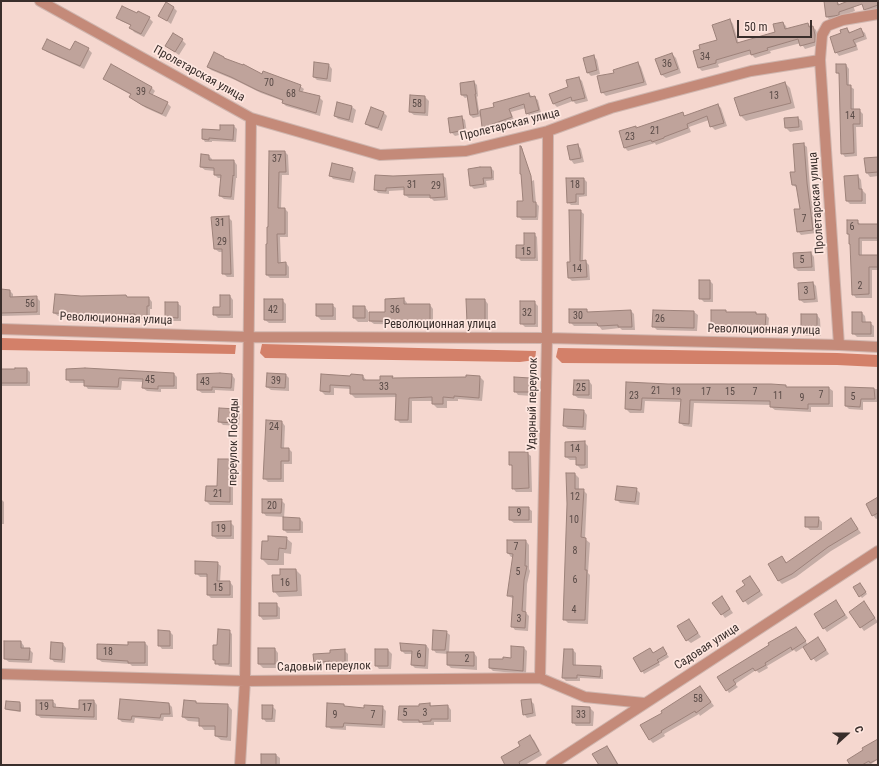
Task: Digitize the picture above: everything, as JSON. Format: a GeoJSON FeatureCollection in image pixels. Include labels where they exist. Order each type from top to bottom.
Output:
{"type":"FeatureCollection","features":[{"type":"Feature","properties":{"kind":"street","name":"Пролетарская улица"},"geometry":{"type":"LineString","coordinates":[[40,1],[251,118],[380,155],[466,151],[548,131],[611,108],[751,71],[820,60]]}},
{"type":"Feature","properties":{"kind":"street","name":"Пролетарская улица"},"geometry":{"type":"LineString","coordinates":[[839,345],[820,60],[822,35],[827,26],[843,20],[878,14]]}},
{"type":"Feature","properties":{"kind":"street","name":"переулок Победы"},"geometry":{"type":"LineString","coordinates":[[240,765],[245,681],[251,118]]}},
{"type":"Feature","properties":{"kind":"street","name":"Ударный переулок"},"geometry":{"type":"LineString","coordinates":[[540,678],[547,338],[548,131]]}},
{"type":"Feature","properties":{"kind":"street","name":"Революционная улица"},"geometry":{"type":"LineString","coordinates":[[1,329],[248,337],[547,338],[878,347]]}},
{"type":"Feature","properties":{"kind":"street","name":"Садовая улица"},"geometry":{"type":"LineString","coordinates":[[551,765],[878,551]]}},
{"type":"Feature","properties":{"kind":"street","name":"Садовый переулок"},"geometry":{"type":"LineString","coordinates":[[1,674],[245,681],[540,678],[585,697],[644,703]]}},
{"type":"Feature","properties":{"kind":"shaded area"},"geometry":{"type":"Polygon","coordinates":[[[1,338],[236,345],[235,354],[1,350],[1,338]]]}},
{"type":"Feature","properties":{"kind":"shaded area"},"geometry":{"type":"Polygon","coordinates":[[[262,344],[536,351],[535,360],[520,362],[265,358],[260,353],[262,344]]]}},
{"type":"Feature","properties":{"kind":"shaded area"},"geometry":{"type":"Polygon","coordinates":[[[558,348],[878,355],[878,367],[837,365],[562,363],[556,357],[558,348]]]}},
{"type":"Feature","properties":{"kind":"building"},"geometry":{"type":"Polygon","coordinates":[[[824,1],[837,1],[838,5],[848,1],[878,1],[878,5],[864,10],[862,4],[839,12],[839,15],[826,17],[824,1]]]}},
{"type":"Feature","properties":{"kind":"building"},"geometry":{"type":"Polygon","coordinates":[[[166,2],[174,7],[167,21],[158,16],[166,2]]]}},
{"type":"Feature","properties":{"kind":"building"},"geometry":{"type":"Polygon","coordinates":[[[122,6],[150,17],[141,34],[129,28],[131,25],[116,18],[122,6]]]}},
{"type":"Feature","properties":{"kind":"building"},"geometry":{"type":"Polygon","coordinates":[[[730,19],[737,43],[775,32],[773,24],[783,22],[785,29],[808,23],[809,27],[813,26],[815,42],[800,46],[798,39],[767,48],[768,50],[751,55],[750,50],[716,60],[716,63],[698,68],[693,51],[700,49],[699,45],[717,40],[712,25],[730,19]]]}},
{"type":"Feature","properties":{"kind":"building"},"geometry":{"type":"Polygon","coordinates":[[[847,28],[849,33],[861,28],[864,36],[853,40],[856,46],[835,53],[830,37],[841,33],[840,30],[847,28]]]}},
{"type":"Feature","properties":{"kind":"building"},"geometry":{"type":"Polygon","coordinates":[[[173,33],[183,39],[175,52],[165,46],[173,33]]]}},
{"type":"Feature","properties":{"kind":"building"},"geometry":{"type":"Polygon","coordinates":[[[47,39],[70,50],[75,41],[89,48],[80,66],[42,49],[47,39]]]}},
{"type":"Feature","properties":{"kind":"building"},"geometry":{"type":"Polygon","coordinates":[[[214,52],[224,58],[243,64],[262,74],[263,71],[301,85],[299,91],[320,96],[316,113],[282,103],[283,100],[207,67],[214,52]]]}},
{"type":"Feature","properties":{"kind":"building"},"geometry":{"type":"Polygon","coordinates":[[[672,53],[678,69],[661,75],[655,59],[672,53]]]}},
{"type":"Feature","properties":{"kind":"building"},"geometry":{"type":"Polygon","coordinates":[[[594,55],[597,70],[587,73],[583,58],[594,55]]]}},
{"type":"Feature","properties":{"kind":"building"},"geometry":{"type":"Polygon","coordinates":[[[314,62],[329,64],[327,79],[313,77],[314,62]]]}},
{"type":"Feature","properties":{"kind":"building"},"geometry":{"type":"Polygon","coordinates":[[[638,62],[644,82],[601,93],[597,76],[614,73],[613,70],[638,62]]]}},
{"type":"Feature","properties":{"kind":"building"},"geometry":{"type":"Polygon","coordinates":[[[111,64],[152,87],[149,93],[168,102],[162,114],[142,105],[129,97],[131,94],[103,79],[111,64]]]}},
{"type":"Feature","properties":{"kind":"building"},"geometry":{"type":"Polygon","coordinates":[[[836,64],[846,64],[847,85],[851,85],[851,109],[860,109],[860,124],[853,124],[854,153],[841,154],[839,73],[836,73],[836,64]]]}},
{"type":"Feature","properties":{"kind":"building"},"geometry":{"type":"Polygon","coordinates":[[[579,77],[585,98],[572,101],[571,97],[553,104],[549,94],[568,87],[566,80],[579,77]]]}},
{"type":"Feature","properties":{"kind":"building"},"geometry":{"type":"Polygon","coordinates":[[[474,81],[478,114],[470,115],[467,95],[461,95],[460,83],[474,81]]]}},
{"type":"Feature","properties":{"kind":"building"},"geometry":{"type":"Polygon","coordinates":[[[785,82],[791,103],[740,116],[734,98],[785,82]]]}},
{"type":"Feature","properties":{"kind":"building"},"geometry":{"type":"Polygon","coordinates":[[[529,93],[530,97],[535,96],[539,110],[526,114],[524,104],[509,109],[512,117],[490,126],[482,127],[480,110],[494,107],[493,103],[529,93]]]}},
{"type":"Feature","properties":{"kind":"building"},"geometry":{"type":"Polygon","coordinates":[[[410,95],[425,96],[425,113],[409,112],[410,95]]]}},
{"type":"Feature","properties":{"kind":"building"},"geometry":{"type":"Polygon","coordinates":[[[337,102],[352,106],[349,120],[334,116],[337,102]]]}},
{"type":"Feature","properties":{"kind":"building"},"geometry":{"type":"Polygon","coordinates":[[[718,104],[724,123],[710,127],[707,116],[687,124],[688,128],[664,138],[652,142],[651,140],[624,148],[619,131],[636,126],[636,128],[683,112],[684,116],[718,104]]]}},
{"type":"Feature","properties":{"kind":"building"},"geometry":{"type":"Polygon","coordinates":[[[371,107],[384,112],[378,128],[365,124],[371,107]]]}},
{"type":"Feature","properties":{"kind":"building"},"geometry":{"type":"Polygon","coordinates":[[[462,116],[464,130],[450,133],[448,118],[462,116]]]}},
{"type":"Feature","properties":{"kind":"building"},"geometry":{"type":"Polygon","coordinates":[[[798,117],[799,127],[785,128],[784,118],[798,117]]]}},
{"type":"Feature","properties":{"kind":"building"},"geometry":{"type":"Polygon","coordinates":[[[220,125],[234,125],[233,140],[209,138],[209,140],[202,139],[202,129],[220,130],[220,125]]]}},
{"type":"Feature","properties":{"kind":"building"},"geometry":{"type":"Polygon","coordinates":[[[804,143],[813,230],[797,232],[794,209],[800,209],[796,185],[792,185],[790,172],[795,172],[793,144],[804,143]]]}},
{"type":"Feature","properties":{"kind":"building"},"geometry":{"type":"Polygon","coordinates":[[[578,144],[581,158],[570,160],[567,146],[578,144]]]}},
{"type":"Feature","properties":{"kind":"building"},"geometry":{"type":"Polygon","coordinates":[[[520,146],[531,176],[533,202],[536,202],[536,217],[517,217],[517,201],[523,201],[520,174],[520,146]]]}},
{"type":"Feature","properties":{"kind":"building"},"geometry":{"type":"Polygon","coordinates":[[[269,151],[285,151],[286,172],[279,172],[278,208],[285,208],[285,234],[277,234],[278,263],[286,262],[286,275],[266,275],[269,151]]]}},
{"type":"Feature","properties":{"kind":"building"},"geometry":{"type":"Polygon","coordinates":[[[201,154],[209,155],[209,160],[234,160],[234,176],[233,175],[231,197],[219,196],[221,175],[214,175],[214,168],[200,167],[201,154]]]}},
{"type":"Feature","properties":{"kind":"building"},"geometry":{"type":"Polygon","coordinates":[[[878,157],[878,172],[866,173],[864,158],[878,157]]]}},
{"type":"Feature","properties":{"kind":"building"},"geometry":{"type":"Polygon","coordinates":[[[332,163],[353,168],[350,180],[329,176],[332,163]]]}},
{"type":"Feature","properties":{"kind":"building"},"geometry":{"type":"Polygon","coordinates":[[[491,167],[492,178],[483,178],[484,184],[470,186],[468,169],[491,167]]]}},
{"type":"Feature","properties":{"kind":"building"},"geometry":{"type":"Polygon","coordinates":[[[443,174],[445,197],[430,198],[430,195],[404,195],[404,187],[386,188],[386,191],[374,190],[375,175],[393,176],[443,174]]]}},
{"type":"Feature","properties":{"kind":"building"},"geometry":{"type":"Polygon","coordinates":[[[858,175],[859,189],[862,189],[862,201],[846,201],[844,176],[858,175]]]}},
{"type":"Feature","properties":{"kind":"building"},"geometry":{"type":"Polygon","coordinates":[[[566,178],[584,178],[584,194],[576,194],[576,202],[567,203],[566,178]]]}},
{"type":"Feature","properties":{"kind":"building"},"geometry":{"type":"Polygon","coordinates":[[[569,210],[581,210],[580,261],[586,260],[587,277],[568,278],[567,262],[570,262],[569,210]]]}},
{"type":"Feature","properties":{"kind":"building"},"geometry":{"type":"Polygon","coordinates":[[[229,216],[231,274],[222,274],[222,249],[214,249],[211,217],[229,216]]]}},
{"type":"Feature","properties":{"kind":"building"},"geometry":{"type":"Polygon","coordinates":[[[847,220],[858,220],[858,224],[878,224],[878,238],[859,238],[859,255],[878,255],[878,267],[869,267],[869,294],[852,295],[850,244],[849,234],[847,234],[847,220]]]}},
{"type":"Feature","properties":{"kind":"building"},"geometry":{"type":"Polygon","coordinates":[[[524,233],[535,233],[535,258],[516,258],[516,245],[524,245],[524,233]]]}},
{"type":"Feature","properties":{"kind":"building"},"geometry":{"type":"Polygon","coordinates":[[[811,252],[812,267],[794,268],[793,253],[811,252]]]}},
{"type":"Feature","properties":{"kind":"building"},"geometry":{"type":"Polygon","coordinates":[[[699,280],[710,280],[710,299],[699,299],[699,280]]]}},
{"type":"Feature","properties":{"kind":"building"},"geometry":{"type":"Polygon","coordinates":[[[813,282],[815,299],[799,300],[798,283],[813,282]]]}},
{"type":"Feature","properties":{"kind":"building"},"geometry":{"type":"Polygon","coordinates":[[[1,289],[10,290],[10,297],[37,296],[37,312],[1,313],[1,289]]]}},
{"type":"Feature","properties":{"kind":"building"},"geometry":{"type":"Polygon","coordinates":[[[55,294],[81,296],[126,295],[127,297],[149,297],[149,306],[147,306],[147,316],[135,316],[135,314],[106,315],[53,313],[55,294]]]}},
{"type":"Feature","properties":{"kind":"building"},"geometry":{"type":"Polygon","coordinates":[[[220,295],[230,295],[230,315],[213,315],[213,307],[220,307],[220,295]]]}},
{"type":"Feature","properties":{"kind":"building"},"geometry":{"type":"Polygon","coordinates":[[[404,298],[404,304],[430,304],[430,322],[369,321],[369,312],[385,312],[385,299],[404,298]]]}},
{"type":"Feature","properties":{"kind":"building"},"geometry":{"type":"Polygon","coordinates":[[[264,299],[283,299],[283,320],[264,320],[264,299]]]}},
{"type":"Feature","properties":{"kind":"building"},"geometry":{"type":"Polygon","coordinates":[[[466,299],[485,299],[485,323],[467,323],[466,299]]]}},
{"type":"Feature","properties":{"kind":"building"},"geometry":{"type":"Polygon","coordinates":[[[520,301],[535,301],[535,324],[520,324],[520,301]]]}},
{"type":"Feature","properties":{"kind":"building"},"geometry":{"type":"Polygon","coordinates":[[[165,302],[178,302],[178,318],[165,317],[165,302]]]}},
{"type":"Feature","properties":{"kind":"building"},"geometry":{"type":"Polygon","coordinates":[[[316,304],[333,304],[333,316],[316,316],[316,304]]]}},
{"type":"Feature","properties":{"kind":"building"},"geometry":{"type":"Polygon","coordinates":[[[353,306],[365,306],[365,318],[353,318],[353,306]]]}},
{"type":"Feature","properties":{"kind":"building"},"geometry":{"type":"Polygon","coordinates":[[[569,309],[587,309],[587,312],[631,310],[632,327],[618,327],[618,325],[598,326],[597,323],[569,323],[569,309]]]}},
{"type":"Feature","properties":{"kind":"building"},"geometry":{"type":"Polygon","coordinates":[[[653,310],[694,311],[694,328],[652,327],[653,310]]]}},
{"type":"Feature","properties":{"kind":"building"},"geometry":{"type":"Polygon","coordinates":[[[711,310],[726,310],[726,312],[756,312],[756,314],[766,314],[765,329],[751,328],[751,326],[726,326],[726,329],[711,329],[711,310]]]}},
{"type":"Feature","properties":{"kind":"building"},"geometry":{"type":"Polygon","coordinates":[[[852,312],[862,312],[862,322],[871,322],[871,334],[852,334],[852,312]]]}},
{"type":"Feature","properties":{"kind":"building"},"geometry":{"type":"Polygon","coordinates":[[[801,314],[817,314],[817,333],[801,333],[801,314]]]}},
{"type":"Feature","properties":{"kind":"building"},"geometry":{"type":"Polygon","coordinates":[[[27,368],[27,383],[1,383],[1,369],[27,368]]]}},
{"type":"Feature","properties":{"kind":"building"},"geometry":{"type":"Polygon","coordinates":[[[85,368],[174,373],[174,386],[158,386],[158,389],[142,388],[143,379],[119,378],[118,387],[84,386],[84,380],[66,380],[66,369],[85,368]]]}},
{"type":"Feature","properties":{"kind":"building"},"geometry":{"type":"Polygon","coordinates":[[[267,373],[286,374],[285,388],[266,387],[267,373]]]}},
{"type":"Feature","properties":{"kind":"building"},"geometry":{"type":"Polygon","coordinates":[[[197,374],[232,374],[231,388],[212,387],[212,390],[197,390],[197,374]]]}},
{"type":"Feature","properties":{"kind":"building"},"geometry":{"type":"Polygon","coordinates":[[[321,374],[350,376],[351,374],[363,375],[363,380],[380,380],[380,376],[393,376],[392,378],[466,377],[466,375],[480,376],[479,398],[454,396],[454,398],[443,397],[443,404],[432,404],[432,397],[409,398],[408,420],[395,420],[396,394],[350,394],[350,386],[330,385],[330,392],[320,391],[321,374]]]}},
{"type":"Feature","properties":{"kind":"building"},"geometry":{"type":"Polygon","coordinates":[[[514,377],[530,378],[529,392],[514,392],[514,377]]]}},
{"type":"Feature","properties":{"kind":"building"},"geometry":{"type":"Polygon","coordinates":[[[574,380],[589,380],[589,395],[573,395],[574,380]]]}},
{"type":"Feature","properties":{"kind":"building"},"geometry":{"type":"Polygon","coordinates":[[[626,382],[668,384],[771,384],[786,385],[786,387],[829,387],[829,404],[808,404],[808,409],[770,407],[770,401],[690,400],[689,424],[679,423],[681,399],[642,398],[641,410],[625,409],[626,382]]]}},
{"type":"Feature","properties":{"kind":"building"},"geometry":{"type":"Polygon","coordinates":[[[845,387],[874,388],[875,399],[861,399],[860,407],[845,406],[845,387]]]}},
{"type":"Feature","properties":{"kind":"building"},"geometry":{"type":"Polygon","coordinates":[[[219,408],[237,409],[236,423],[218,422],[219,408]]]}},
{"type":"Feature","properties":{"kind":"building"},"geometry":{"type":"Polygon","coordinates":[[[564,409],[584,410],[583,427],[563,426],[564,409]]]}},
{"type":"Feature","properties":{"kind":"building"},"geometry":{"type":"Polygon","coordinates":[[[266,420],[282,421],[281,448],[289,448],[289,461],[281,461],[281,479],[263,479],[266,420]]]}},
{"type":"Feature","properties":{"kind":"building"},"geometry":{"type":"Polygon","coordinates":[[[585,441],[585,465],[576,465],[576,457],[565,457],[565,442],[585,441]]]}},
{"type":"Feature","properties":{"kind":"building"},"geometry":{"type":"Polygon","coordinates":[[[509,452],[528,452],[529,488],[512,489],[512,465],[509,465],[509,452]]]}},
{"type":"Feature","properties":{"kind":"building"},"geometry":{"type":"Polygon","coordinates":[[[218,459],[230,459],[230,502],[205,501],[206,486],[217,486],[218,459]]]}},
{"type":"Feature","properties":{"kind":"building"},"geometry":{"type":"Polygon","coordinates":[[[566,473],[575,473],[575,489],[584,489],[581,537],[586,538],[585,570],[587,570],[585,620],[563,620],[567,504],[566,473]]]}},
{"type":"Feature","properties":{"kind":"building"},"geometry":{"type":"Polygon","coordinates":[[[617,486],[637,488],[635,502],[615,500],[617,486]]]}},
{"type":"Feature","properties":{"kind":"building"},"geometry":{"type":"Polygon","coordinates":[[[878,497],[878,513],[872,516],[866,504],[878,497]]]}},
{"type":"Feature","properties":{"kind":"building"},"geometry":{"type":"Polygon","coordinates":[[[262,499],[282,499],[281,513],[262,513],[262,499]]]}},
{"type":"Feature","properties":{"kind":"building"},"geometry":{"type":"Polygon","coordinates":[[[509,507],[529,507],[529,520],[509,520],[509,507]]]}},
{"type":"Feature","properties":{"kind":"building"},"geometry":{"type":"Polygon","coordinates":[[[283,517],[300,518],[300,530],[283,530],[283,517]]]}},
{"type":"Feature","properties":{"kind":"building"},"geometry":{"type":"Polygon","coordinates":[[[805,517],[819,517],[818,527],[805,527],[805,517]]]}},
{"type":"Feature","properties":{"kind":"building"},"geometry":{"type":"Polygon","coordinates":[[[851,518],[858,529],[828,547],[792,574],[778,581],[768,564],[782,556],[786,563],[851,518]]]}},
{"type":"Feature","properties":{"kind":"building"},"geometry":{"type":"Polygon","coordinates":[[[231,521],[231,536],[212,536],[212,522],[231,521]]]}},
{"type":"Feature","properties":{"kind":"building"},"geometry":{"type":"Polygon","coordinates":[[[268,536],[287,537],[286,549],[279,548],[278,560],[261,559],[262,541],[268,541],[268,536]]]}},
{"type":"Feature","properties":{"kind":"building"},"geometry":{"type":"Polygon","coordinates":[[[507,540],[526,540],[525,566],[527,566],[524,580],[522,611],[526,612],[525,628],[511,627],[513,596],[507,596],[513,554],[507,553],[507,540]]]}},
{"type":"Feature","properties":{"kind":"building"},"geometry":{"type":"Polygon","coordinates":[[[195,561],[218,562],[217,581],[230,581],[230,595],[207,595],[207,574],[195,574],[195,561]]]}},
{"type":"Feature","properties":{"kind":"building"},"geometry":{"type":"Polygon","coordinates":[[[280,569],[296,569],[297,591],[273,592],[272,575],[280,575],[280,569]]]}},
{"type":"Feature","properties":{"kind":"building"},"geometry":{"type":"Polygon","coordinates":[[[750,576],[760,591],[743,602],[736,591],[745,585],[742,581],[750,576]]]}},
{"type":"Feature","properties":{"kind":"building"},"geometry":{"type":"Polygon","coordinates":[[[860,583],[866,592],[859,597],[853,587],[860,583]]]}},
{"type":"Feature","properties":{"kind":"building"},"geometry":{"type":"Polygon","coordinates":[[[722,596],[730,609],[721,615],[712,603],[722,596]]]}},
{"type":"Feature","properties":{"kind":"building"},"geometry":{"type":"Polygon","coordinates":[[[836,600],[845,615],[823,629],[814,614],[836,600]]]}},
{"type":"Feature","properties":{"kind":"building"},"geometry":{"type":"Polygon","coordinates":[[[864,601],[875,618],[860,628],[849,612],[864,601]]]}},
{"type":"Feature","properties":{"kind":"building"},"geometry":{"type":"Polygon","coordinates":[[[259,603],[277,603],[277,616],[259,616],[259,603]]]}},
{"type":"Feature","properties":{"kind":"building"},"geometry":{"type":"Polygon","coordinates":[[[689,619],[698,633],[686,641],[677,626],[689,619]]]}},
{"type":"Feature","properties":{"kind":"building"},"geometry":{"type":"Polygon","coordinates":[[[796,627],[806,641],[792,650],[791,647],[755,671],[753,668],[733,680],[736,684],[726,691],[717,677],[769,645],[768,643],[796,627]]]}},
{"type":"Feature","properties":{"kind":"building"},"geometry":{"type":"Polygon","coordinates":[[[218,629],[230,630],[229,664],[215,664],[215,660],[213,660],[213,645],[217,645],[218,629]]]}},
{"type":"Feature","properties":{"kind":"building"},"geometry":{"type":"Polygon","coordinates":[[[158,630],[170,631],[170,646],[158,646],[158,630]]]}},
{"type":"Feature","properties":{"kind":"building"},"geometry":{"type":"Polygon","coordinates":[[[433,630],[447,631],[445,650],[432,650],[433,630]]]}},
{"type":"Feature","properties":{"kind":"building"},"geometry":{"type":"Polygon","coordinates":[[[818,637],[826,650],[811,660],[803,647],[818,637]]]}},
{"type":"Feature","properties":{"kind":"building"},"geometry":{"type":"Polygon","coordinates":[[[4,641],[21,641],[21,648],[30,648],[29,660],[4,659],[4,641]]]}},
{"type":"Feature","properties":{"kind":"building"},"geometry":{"type":"Polygon","coordinates":[[[51,642],[63,643],[62,660],[50,659],[51,642]]]}},
{"type":"Feature","properties":{"kind":"building"},"geometry":{"type":"Polygon","coordinates":[[[128,642],[145,642],[145,663],[128,663],[128,661],[97,659],[97,644],[128,645],[128,642]]]}},
{"type":"Feature","properties":{"kind":"building"},"geometry":{"type":"Polygon","coordinates":[[[400,643],[426,645],[425,666],[411,665],[412,651],[401,651],[400,643]]]}},
{"type":"Feature","properties":{"kind":"building"},"geometry":{"type":"Polygon","coordinates":[[[511,646],[524,647],[523,671],[489,668],[489,659],[503,659],[503,657],[511,658],[511,646]]]}},
{"type":"Feature","properties":{"kind":"building"},"geometry":{"type":"Polygon","coordinates":[[[663,647],[667,654],[657,660],[659,662],[641,672],[633,658],[650,648],[653,653],[663,647]]]}},
{"type":"Feature","properties":{"kind":"building"},"geometry":{"type":"Polygon","coordinates":[[[258,648],[275,648],[275,664],[258,664],[258,648]]]}},
{"type":"Feature","properties":{"kind":"building"},"geometry":{"type":"Polygon","coordinates":[[[345,649],[345,666],[330,666],[330,661],[314,663],[313,654],[330,653],[330,650],[345,649]]]}},
{"type":"Feature","properties":{"kind":"building"},"geometry":{"type":"Polygon","coordinates":[[[375,649],[388,649],[388,666],[375,666],[375,649]]]}},
{"type":"Feature","properties":{"kind":"building"},"geometry":{"type":"Polygon","coordinates":[[[564,649],[573,649],[573,665],[601,666],[600,677],[577,675],[577,678],[562,678],[564,649]]]}},
{"type":"Feature","properties":{"kind":"building"},"geometry":{"type":"Polygon","coordinates":[[[447,652],[474,652],[474,666],[447,665],[447,652]]]}},
{"type":"Feature","properties":{"kind":"building"},"geometry":{"type":"Polygon","coordinates":[[[700,686],[711,702],[696,713],[695,711],[661,731],[662,732],[649,740],[640,725],[662,713],[661,711],[700,686]]]}},
{"type":"Feature","properties":{"kind":"building"},"geometry":{"type":"Polygon","coordinates":[[[120,699],[169,703],[170,714],[161,714],[160,718],[132,716],[131,720],[118,719],[120,699]]]}},
{"type":"Feature","properties":{"kind":"building"},"geometry":{"type":"Polygon","coordinates":[[[531,699],[533,713],[523,715],[521,700],[531,699]]]}},
{"type":"Feature","properties":{"kind":"building"},"geometry":{"type":"Polygon","coordinates":[[[36,700],[53,700],[53,707],[79,709],[79,700],[94,700],[94,717],[36,715],[36,700]]]}},
{"type":"Feature","properties":{"kind":"building"},"geometry":{"type":"Polygon","coordinates":[[[184,700],[196,701],[196,703],[228,704],[227,737],[215,736],[215,726],[199,726],[199,718],[182,717],[184,700]]]}},
{"type":"Feature","properties":{"kind":"building"},"geometry":{"type":"Polygon","coordinates":[[[6,701],[20,702],[20,711],[5,709],[6,701]]]}},
{"type":"Feature","properties":{"kind":"building"},"geometry":{"type":"Polygon","coordinates":[[[327,703],[344,704],[344,706],[364,708],[364,705],[383,706],[382,725],[344,723],[343,727],[326,727],[327,703]]]}},
{"type":"Feature","properties":{"kind":"building"},"geometry":{"type":"Polygon","coordinates":[[[430,703],[430,706],[448,705],[448,719],[431,719],[431,721],[419,722],[419,720],[398,720],[399,706],[419,706],[419,704],[430,703]]]}},
{"type":"Feature","properties":{"kind":"building"},"geometry":{"type":"Polygon","coordinates":[[[262,705],[273,705],[272,719],[262,719],[262,705]]]}},
{"type":"Feature","properties":{"kind":"building"},"geometry":{"type":"Polygon","coordinates":[[[572,706],[590,707],[590,723],[572,723],[572,706]]]}},
{"type":"Feature","properties":{"kind":"building"},"geometry":{"type":"Polygon","coordinates":[[[530,735],[539,751],[519,762],[520,765],[505,765],[501,757],[520,746],[518,742],[530,735]]]}},
{"type":"Feature","properties":{"kind":"building"},"geometry":{"type":"Polygon","coordinates":[[[878,739],[878,759],[870,763],[869,761],[862,765],[850,765],[847,760],[863,750],[862,748],[878,739]]]}},
{"type":"Feature","properties":{"kind":"building"},"geometry":{"type":"Polygon","coordinates":[[[607,746],[618,765],[599,765],[592,754],[607,746]]]}},
{"type":"Feature","properties":{"kind":"building"},"geometry":{"type":"Polygon","coordinates":[[[261,754],[276,754],[276,765],[261,765],[261,754]]]}}]}
